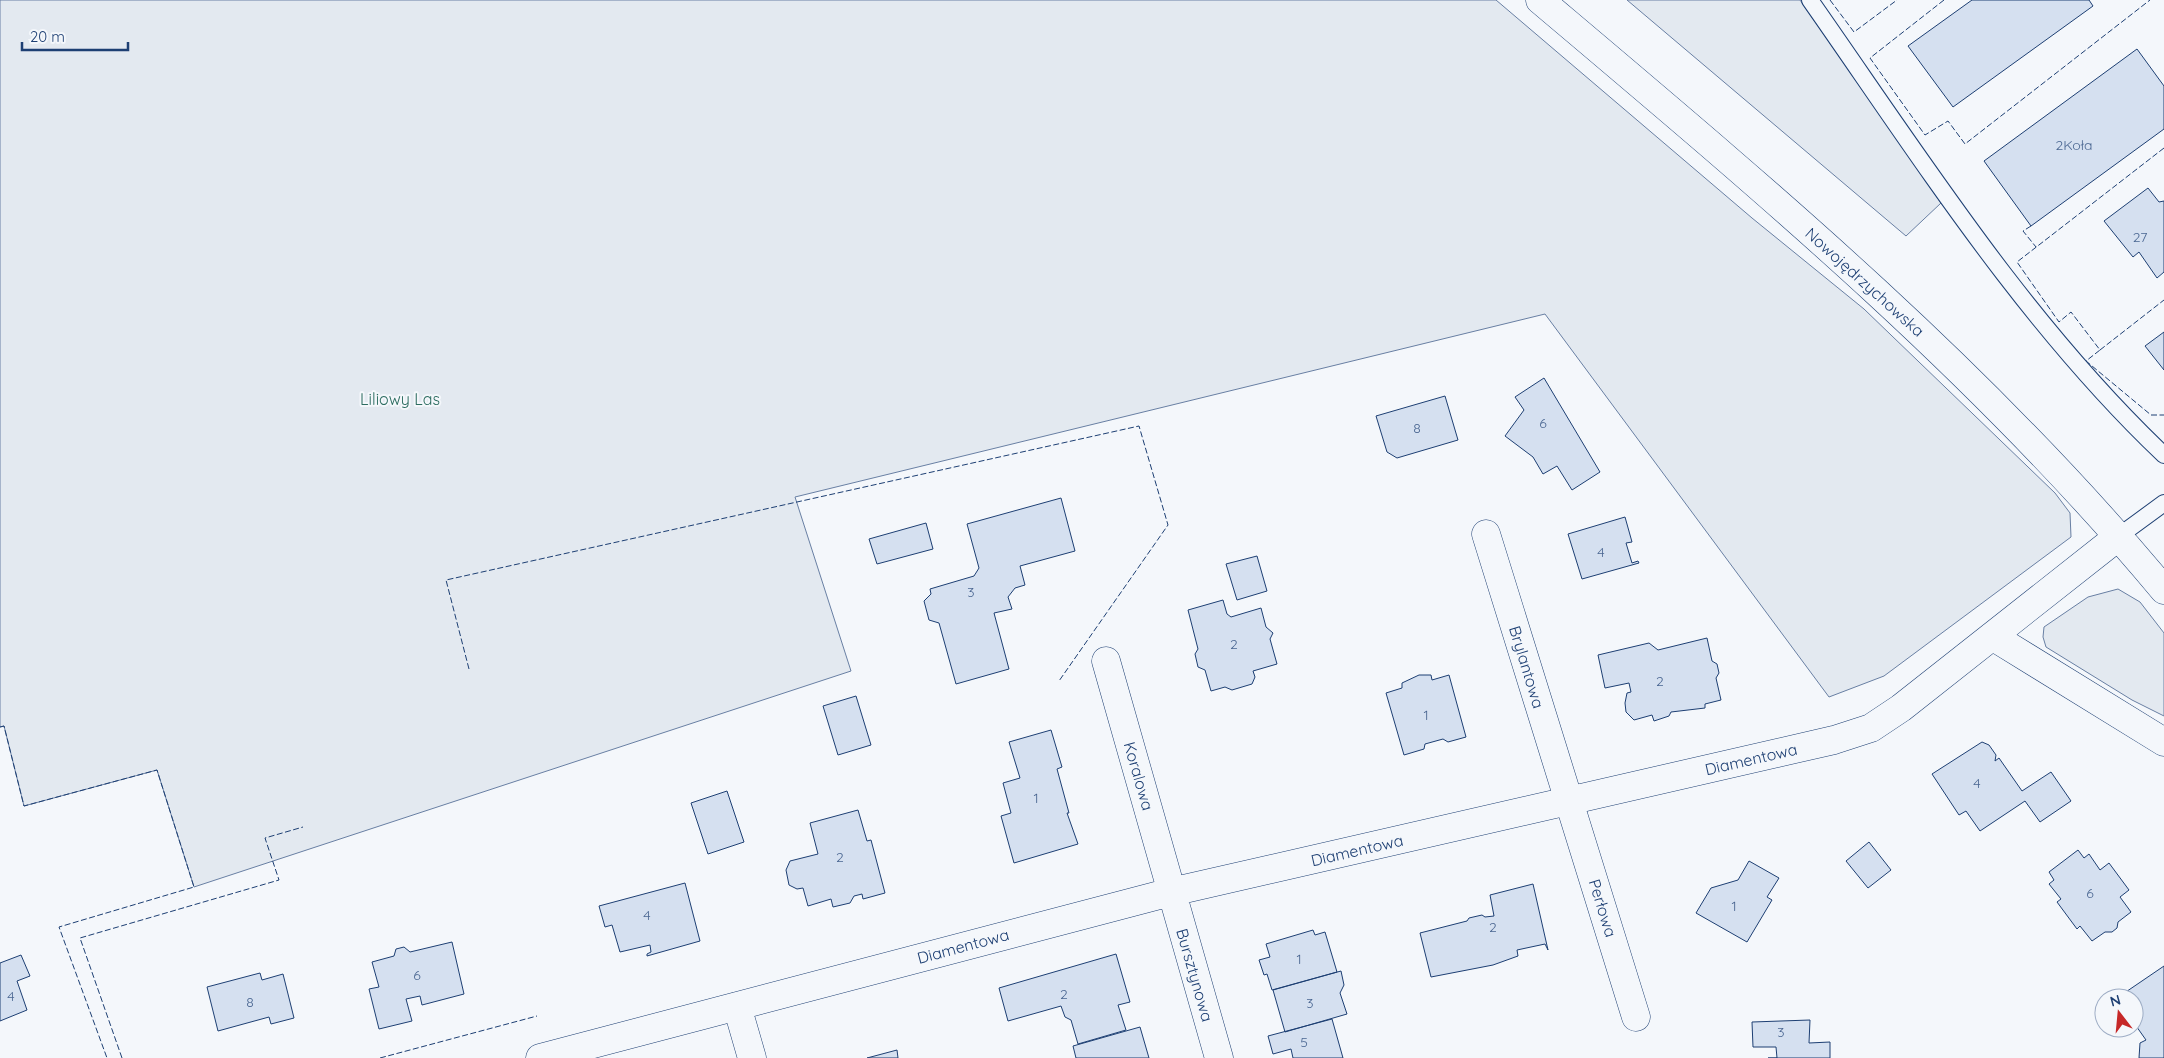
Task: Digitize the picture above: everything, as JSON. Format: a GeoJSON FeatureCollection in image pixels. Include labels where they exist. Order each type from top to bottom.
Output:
{"type":"FeatureCollection","features":[{"type":"Feature","properties":{"kind":"street","name":"Nowojędrzychowska"},"geometry":{"type":"LineString","coordinates":[[1540,0],[1660,101],[1892,304],[2015,424],[2119,536],[2164,590]]}},
{"type":"Feature","properties":{"kind":"street","name":"Brylantowa"},"geometry":{"type":"LineString","coordinates":[[1486,534],[1569,800]]}},
{"type":"Feature","properties":{"kind":"street","name":"Diamentowa"},"geometry":{"type":"LineString","coordinates":[[540,1058],[1171,892],[1834,740],[1871,728],[1901,708],[2119,536]]}},
{"type":"Feature","properties":{"kind":"street"},"geometry":{"type":"LineString","coordinates":[[1992,636],[2164,742]]}},
{"type":"Feature","properties":{"kind":"street","name":"Koralowa"},"geometry":{"type":"LineString","coordinates":[[1106,661],[1171,892]]}},
{"type":"Feature","properties":{"kind":"street","name":"Perłowa"},"geometry":{"type":"LineString","coordinates":[[1569,800],[1636,1017]]}},
{"type":"Feature","properties":{"kind":"street","name":"Bursztynowa"},"geometry":{"type":"LineString","coordinates":[[1171,892],[1220,1058]]}},
{"type":"Feature","properties":{"kind":"street"},"geometry":{"type":"LineString","coordinates":[[737,1006],[752,1058]]}},
{"type":"Feature","properties":{"kind":"lane"},"geometry":{"type":"LineString","coordinates":[[1810,0],[2007,279],[2074,361],[2164,455]]}},
{"type":"Feature","properties":{"kind":"lane"},"geometry":{"type":"LineString","coordinates":[[2119,536],[2164,504]]}},
{"type":"Feature","properties":{"kind":"green space","name":"Liliowy Las"},"geometry":{"type":"Polygon","coordinates":[[[0,0],[1496,0],[1752,218],[1864,309],[2055,493],[2070,513],[2071,537],[1884,676],[1829,697],[1545,314],[795,497],[851,671],[194,887],[157,770],[24,806],[4,726],[0,727],[0,0]]]}},
{"type":"Feature","properties":{"kind":"green space"},"geometry":{"type":"Polygon","coordinates":[[[1627,0],[1800,0],[1941,203],[1906,236],[1627,0]]]}},
{"type":"Feature","properties":{"kind":"green space"},"geometry":{"type":"Polygon","coordinates":[[[2118,589],[2140,602],[2164,633],[2164,716],[2132,700],[2046,647],[2043,637],[2044,627],[2088,597],[2118,589]]]}},
{"type":"Feature","properties":{"kind":"building"},"geometry":{"type":"Polygon","coordinates":[[[1972,0],[2089,0],[2093,6],[1953,107],[1908,46],[1972,0]]]}},
{"type":"Feature","properties":{"kind":"building"},"geometry":{"type":"Polygon","coordinates":[[[2137,49],[2164,86],[2164,129],[2031,226],[1984,161],[2137,49]]]}},
{"type":"Feature","properties":{"kind":"building"},"geometry":{"type":"Polygon","coordinates":[[[2148,188],[2159,202],[2164,201],[2164,272],[2157,278],[2139,252],[2133,257],[2104,221],[2148,188]]]}},
{"type":"Feature","properties":{"kind":"building"},"geometry":{"type":"Polygon","coordinates":[[[2164,332],[2164,370],[2145,346],[2164,332]]]}},
{"type":"Feature","properties":{"kind":"building"},"geometry":{"type":"Polygon","coordinates":[[[1544,378],[1600,472],[1572,490],[1557,466],[1543,474],[1533,457],[1505,436],[1524,410],[1515,397],[1544,378]]]}},
{"type":"Feature","properties":{"kind":"building"},"geometry":{"type":"Polygon","coordinates":[[[1445,396],[1458,440],[1397,458],[1387,452],[1376,416],[1445,396]]]}},
{"type":"Feature","properties":{"kind":"building"},"geometry":{"type":"Polygon","coordinates":[[[1061,498],[1075,551],[1020,566],[1025,585],[1015,588],[1008,597],[1012,609],[994,613],[1009,669],[956,684],[939,623],[929,620],[924,601],[931,594],[930,589],[974,576],[979,568],[967,524],[1061,498]]]}},
{"type":"Feature","properties":{"kind":"building"},"geometry":{"type":"Polygon","coordinates":[[[1625,517],[1632,542],[1626,543],[1632,563],[1638,561],[1639,563],[1582,579],[1568,534],[1625,517]]]}},
{"type":"Feature","properties":{"kind":"building"},"geometry":{"type":"Polygon","coordinates":[[[926,523],[933,549],[877,564],[869,539],[926,523]]]}},
{"type":"Feature","properties":{"kind":"building"},"geometry":{"type":"Polygon","coordinates":[[[1257,556],[1267,591],[1237,600],[1226,564],[1257,556]]]}},
{"type":"Feature","properties":{"kind":"building"},"geometry":{"type":"Polygon","coordinates":[[[1223,600],[1227,614],[1231,617],[1261,608],[1266,627],[1273,633],[1270,639],[1277,664],[1253,671],[1255,677],[1252,684],[1232,690],[1225,687],[1211,691],[1205,670],[1198,667],[1195,654],[1198,649],[1188,610],[1223,600]]]}},
{"type":"Feature","properties":{"kind":"building"},"geometry":{"type":"Polygon","coordinates":[[[1707,638],[1712,661],[1717,664],[1719,673],[1716,678],[1721,700],[1705,704],[1705,708],[1671,712],[1669,716],[1654,721],[1652,715],[1634,720],[1626,712],[1627,693],[1631,692],[1629,683],[1605,688],[1598,655],[1649,643],[1658,650],[1707,638]]]}},
{"type":"Feature","properties":{"kind":"building"},"geometry":{"type":"Polygon","coordinates":[[[1419,675],[1431,675],[1432,680],[1449,675],[1466,737],[1448,742],[1443,739],[1425,744],[1424,749],[1404,755],[1386,693],[1402,688],[1402,683],[1419,675]]]}},
{"type":"Feature","properties":{"kind":"building"},"geometry":{"type":"Polygon","coordinates":[[[856,696],[871,745],[838,755],[823,706],[856,696]]]}},
{"type":"Feature","properties":{"kind":"building"},"geometry":{"type":"Polygon","coordinates":[[[1051,730],[1062,767],[1057,769],[1069,813],[1067,813],[1078,844],[1014,863],[1001,816],[1011,813],[1003,783],[1020,778],[1009,742],[1051,730]]]}},
{"type":"Feature","properties":{"kind":"building"},"geometry":{"type":"Polygon","coordinates":[[[1982,742],[1989,745],[1996,755],[1995,761],[1999,758],[2022,791],[2051,772],[2071,801],[2040,822],[2025,801],[1980,831],[1966,811],[1959,815],[1932,774],[1982,742]]]}},
{"type":"Feature","properties":{"kind":"building"},"geometry":{"type":"Polygon","coordinates":[[[727,791],[744,842],[708,854],[691,803],[727,791]]]}},
{"type":"Feature","properties":{"kind":"building"},"geometry":{"type":"Polygon","coordinates":[[[858,810],[867,841],[871,840],[885,893],[863,899],[862,894],[854,896],[850,903],[833,907],[831,899],[808,906],[803,888],[797,889],[789,885],[786,870],[790,861],[818,854],[810,823],[858,810]]]}},
{"type":"Feature","properties":{"kind":"building"},"geometry":{"type":"Polygon","coordinates":[[[1869,842],[1891,870],[1868,888],[1846,861],[1869,842]]]}},
{"type":"Feature","properties":{"kind":"building"},"geometry":{"type":"Polygon","coordinates":[[[2078,850],[2084,858],[2089,854],[2100,870],[2109,863],[2129,890],[2120,897],[2131,912],[2118,922],[2117,928],[2112,932],[2105,932],[2092,941],[2080,926],[2077,929],[2057,902],[2061,899],[2049,884],[2054,880],[2049,872],[2078,850]]]}},
{"type":"Feature","properties":{"kind":"building"},"geometry":{"type":"Polygon","coordinates":[[[1749,861],[1779,878],[1767,897],[1772,900],[1747,942],[1696,913],[1711,888],[1738,880],[1749,861]]]}},
{"type":"Feature","properties":{"kind":"building"},"geometry":{"type":"Polygon","coordinates":[[[685,883],[700,941],[647,956],[651,952],[650,945],[620,952],[612,925],[605,927],[599,906],[685,883]]]}},
{"type":"Feature","properties":{"kind":"building"},"geometry":{"type":"Polygon","coordinates":[[[1533,884],[1548,950],[1545,944],[1517,950],[1518,956],[1493,965],[1431,977],[1420,933],[1467,921],[1469,918],[1482,915],[1485,917],[1494,916],[1490,895],[1533,884]]]}},
{"type":"Feature","properties":{"kind":"building"},"geometry":{"type":"Polygon","coordinates":[[[1313,930],[1315,935],[1325,932],[1337,972],[1272,990],[1267,974],[1264,975],[1259,960],[1270,957],[1266,944],[1313,930]]]}},
{"type":"Feature","properties":{"kind":"building"},"geometry":{"type":"Polygon","coordinates":[[[452,942],[464,994],[422,1005],[420,996],[406,999],[412,1021],[379,1029],[369,989],[379,987],[372,962],[394,956],[396,949],[404,947],[410,952],[452,942]]]}},
{"type":"Feature","properties":{"kind":"building"},"geometry":{"type":"Polygon","coordinates":[[[1116,954],[1130,1002],[1118,1005],[1126,1030],[1078,1044],[1071,1020],[1065,1017],[1061,1006],[1008,1021],[999,988],[1116,954]]]}},
{"type":"Feature","properties":{"kind":"building"},"geometry":{"type":"Polygon","coordinates":[[[21,955],[30,976],[17,981],[27,1010],[0,1021],[0,963],[21,955]]]}},
{"type":"Feature","properties":{"kind":"building"},"geometry":{"type":"Polygon","coordinates":[[[2164,966],[2164,1058],[2139,1058],[2140,1043],[2146,1040],[2144,1037],[2144,988],[2132,988],[2164,966]]]}},
{"type":"Feature","properties":{"kind":"building"},"geometry":{"type":"Polygon","coordinates":[[[1341,971],[1344,985],[1340,993],[1347,1014],[1285,1032],[1273,990],[1341,971]]]}},
{"type":"Feature","properties":{"kind":"building"},"geometry":{"type":"Polygon","coordinates":[[[260,973],[262,980],[283,974],[294,1018],[271,1024],[269,1017],[218,1031],[207,987],[260,973]]]}},
{"type":"Feature","properties":{"kind":"building"},"geometry":{"type":"Polygon","coordinates":[[[1332,1019],[1343,1058],[1293,1058],[1291,1049],[1273,1054],[1268,1036],[1332,1019]]]}},
{"type":"Feature","properties":{"kind":"building"},"geometry":{"type":"Polygon","coordinates":[[[1810,1020],[1809,1043],[1830,1042],[1830,1058],[1777,1058],[1776,1047],[1753,1047],[1752,1022],[1810,1020]]]}},
{"type":"Feature","properties":{"kind":"building"},"geometry":{"type":"Polygon","coordinates":[[[1140,1027],[1149,1058],[1076,1058],[1073,1046],[1140,1027]]]}},
{"type":"Feature","properties":{"kind":"building"},"geometry":{"type":"Polygon","coordinates":[[[897,1050],[898,1058],[867,1058],[897,1050]]]}},
{"type":"Feature","properties":{"kind":"fence"},"geometry":{"type":"LineString","coordinates":[[1830,0],[1854,32],[1897,0]]}},
{"type":"Feature","properties":{"kind":"fence"},"geometry":{"type":"LineString","coordinates":[[1944,0],[1870,58],[1925,135],[1948,121],[1965,144],[2150,0]]}},
{"type":"Feature","properties":{"kind":"fence"},"geometry":{"type":"LineString","coordinates":[[2164,148],[2017,262],[2059,322],[2071,312],[2100,350],[2086,361],[2151,415],[2164,415]]}},
{"type":"Feature","properties":{"kind":"fence"},"geometry":{"type":"LineString","coordinates":[[2031,226],[2023,231],[2036,247]]}},
{"type":"Feature","properties":{"kind":"fence"},"geometry":{"type":"LineString","coordinates":[[2100,350],[2164,300]]}},
{"type":"Feature","properties":{"kind":"fence"},"geometry":{"type":"LineString","coordinates":[[469,669],[446,580],[1139,426],[1168,525],[1059,681]]}},
{"type":"Feature","properties":{"kind":"fence"},"geometry":{"type":"LineString","coordinates":[[0,727],[4,726],[24,806],[157,770],[194,887],[59,927],[107,1058]]}},
{"type":"Feature","properties":{"kind":"fence"},"geometry":{"type":"LineString","coordinates":[[122,1058],[80,938],[279,880],[265,838],[303,827]]}},
{"type":"Feature","properties":{"kind":"fence"},"geometry":{"type":"LineString","coordinates":[[380,1058],[537,1016]]}}]}
